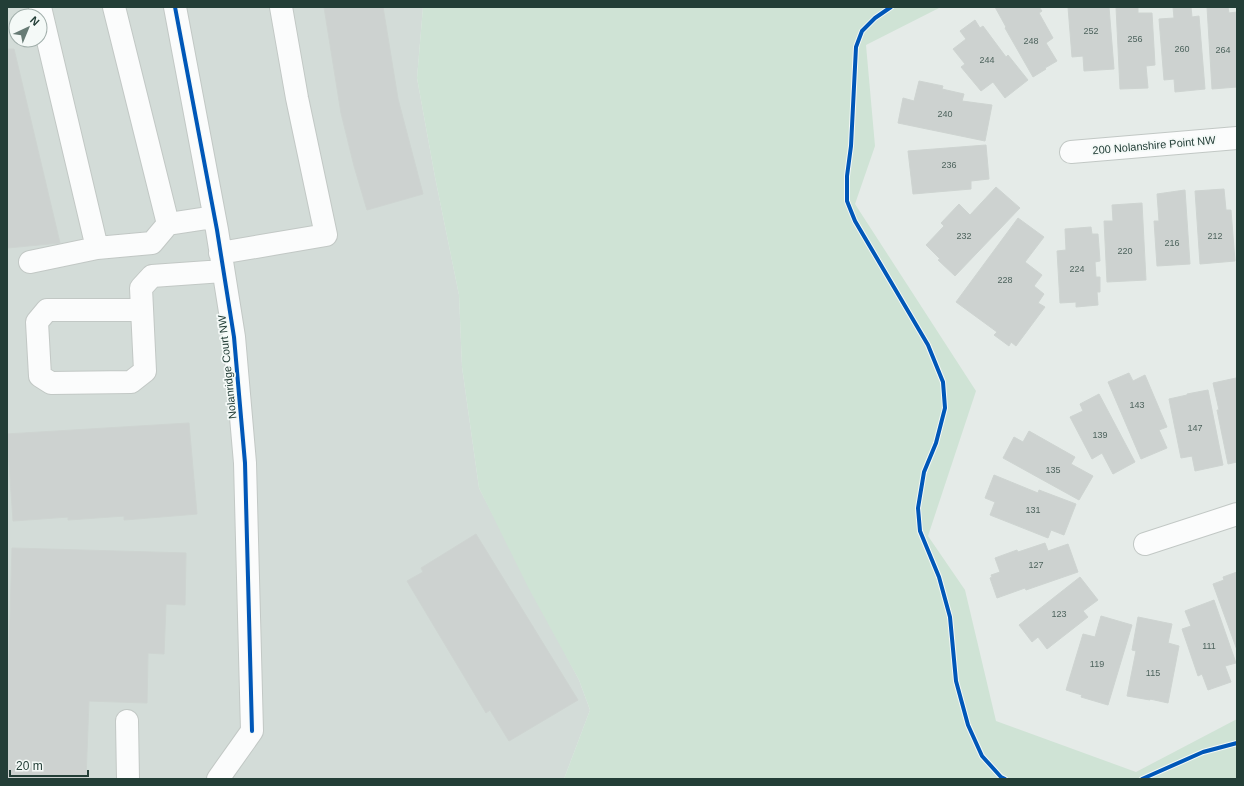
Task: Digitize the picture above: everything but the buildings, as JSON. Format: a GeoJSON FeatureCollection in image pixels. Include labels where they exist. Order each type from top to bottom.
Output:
{"type":"FeatureCollection","features":[{"type":"Feature","properties":{"kind":"street"},"geometry":{"type":"LineString","coordinates":[[40,7],[97,248]]}},
{"type":"Feature","properties":{"kind":"street"},"geometry":{"type":"LineString","coordinates":[[114,7],[168,224]]}},
{"type":"Feature","properties":{"kind":"street","name":"Nolanridge Court NW"},"geometry":{"type":"LineString","coordinates":[[174,7],[180,30],[234,337],[245,462],[252,731],[218,779]]}},
{"type":"Feature","properties":{"kind":"street"},"geometry":{"type":"LineString","coordinates":[[142,310],[46,310],[37,322],[40,376],[51,383],[131,382],[145,371],[142,288],[152,276],[222,262],[326,235],[297,98],[281,7]]}},
{"type":"Feature","properties":{"kind":"street","name":"200 Nolanshire Point NW"},"geometry":{"type":"LineString","coordinates":[[1071,152],[1237,138]]}},
{"type":"Feature","properties":{"kind":"street"},"geometry":{"type":"LineString","coordinates":[[30,262],[97,248],[152,243],[168,224],[214,217]]}},
{"type":"Feature","properties":{"kind":"street"},"geometry":{"type":"LineString","coordinates":[[1144,544],[1237,514]]}},
{"type":"Feature","properties":{"kind":"street"},"geometry":{"type":"LineString","coordinates":[[127,721],[128,779]]}},
{"type":"Feature","properties":{"kind":"shaded area"},"geometry":{"type":"Polygon","coordinates":[[[7,7],[423,7],[417,78],[459,295],[462,367],[479,488],[579,680],[590,710],[564,779],[7,779],[7,7]]]}},
{"type":"Feature","properties":{"kind":"green space"},"geometry":{"type":"Polygon","coordinates":[[[423,7],[941,7],[866,45],[875,146],[855,204],[976,391],[928,536],[965,590],[996,721],[1136,772],[1237,719],[1237,779],[564,779],[590,710],[579,680],[528,587],[479,488],[462,367],[459,295],[417,78],[423,7]]]}},
{"type":"Feature","properties":{"kind":"cycle path"},"geometry":{"type":"LineString","coordinates":[[175,7],[217,230],[234,337],[245,463],[252,731]]}},
{"type":"Feature","properties":{"kind":"cycle path"},"geometry":{"type":"LineString","coordinates":[[891,7],[875,18],[862,31],[856,47],[851,146],[847,176],[847,201],[855,221],[928,345],[943,382],[945,408],[936,443],[924,472],[918,508],[920,531],[939,577],[950,617],[956,681],[968,725],[982,756],[1001,777],[1005,779]]}},
{"type":"Feature","properties":{"kind":"cycle path"},"geometry":{"type":"LineString","coordinates":[[1142,779],[1203,752],[1237,743]]}}]}
